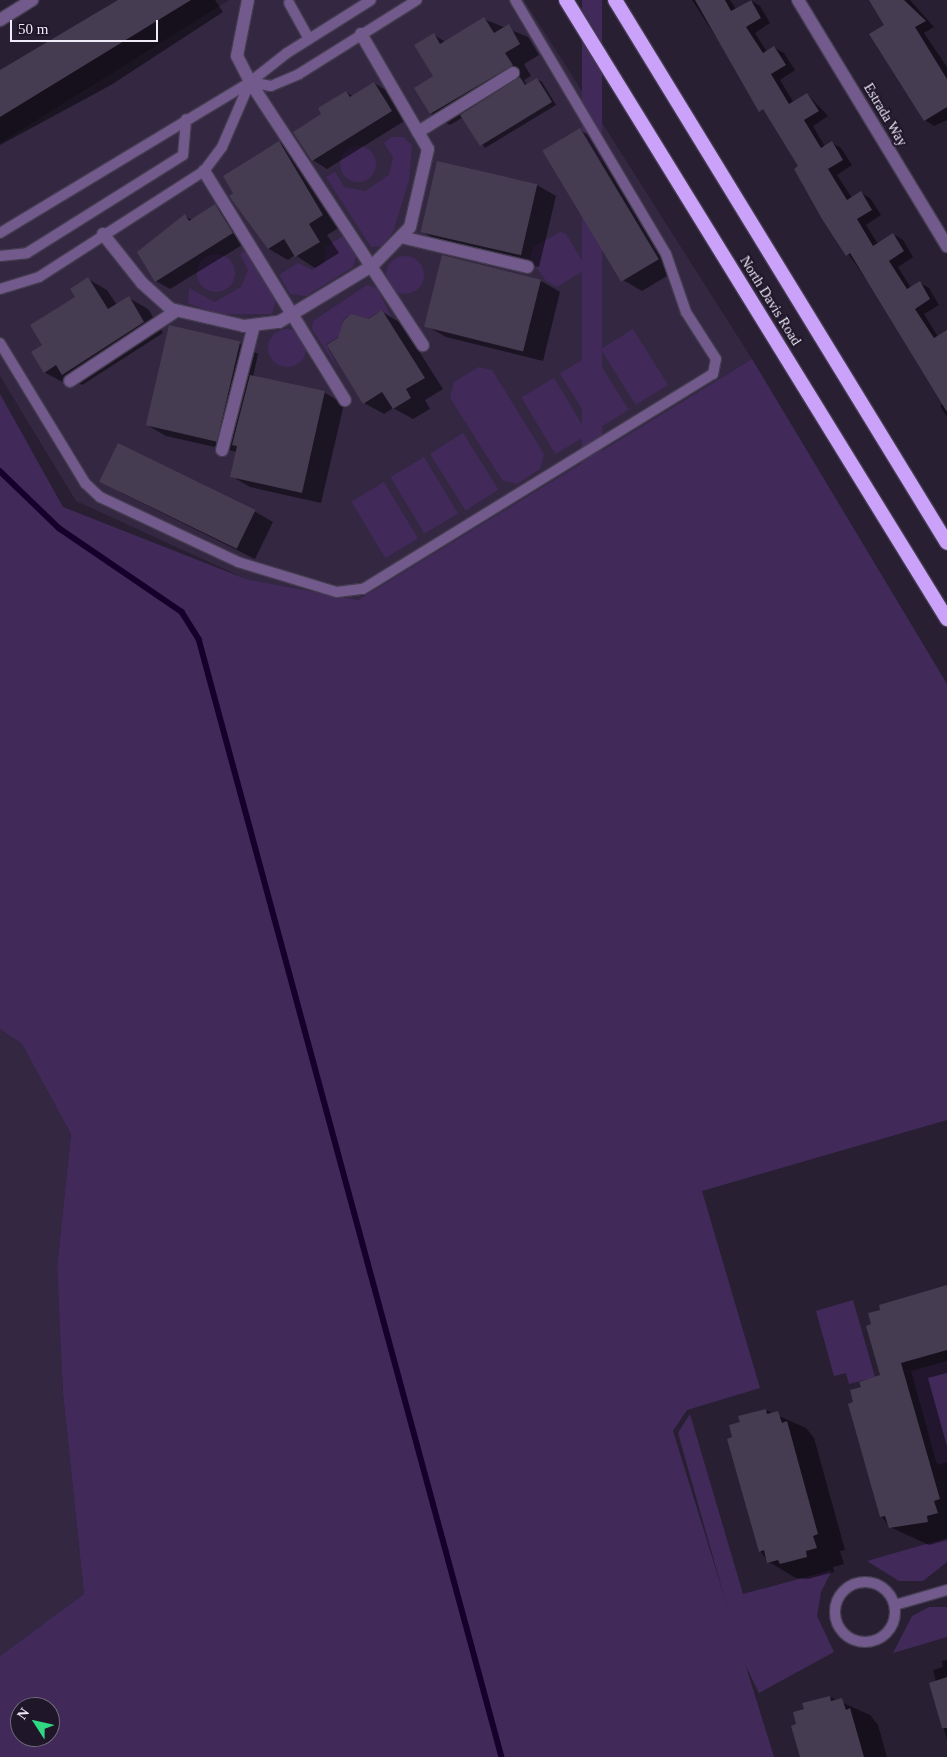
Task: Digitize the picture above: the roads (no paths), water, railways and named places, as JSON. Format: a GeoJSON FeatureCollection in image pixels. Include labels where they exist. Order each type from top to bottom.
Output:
{"type":"FeatureCollection","features":[{"type":"Feature","properties":{"kind":"highway","name":"North Davis Road"},"geometry":{"type":"LineString","coordinates":[[566,0],[947,619]]}},
{"type":"Feature","properties":{"kind":"highway","name":"North Davis Road"},"geometry":{"type":"LineString","coordinates":[[615,0],[947,544]]}},
{"type":"Feature","properties":{"kind":"street"},"geometry":{"type":"LineString","coordinates":[[0,20],[32,0]]}},
{"type":"Feature","properties":{"kind":"street"},"geometry":{"type":"LineString","coordinates":[[248,0],[237,56],[250,82],[423,345]]}},
{"type":"Feature","properties":{"kind":"street","name":"Estrada Way"},"geometry":{"type":"LineString","coordinates":[[798,0],[947,246]]}},
{"type":"Feature","properties":{"kind":"street"},"geometry":{"type":"LineString","coordinates":[[103,234],[142,283],[176,311],[254,325],[279,322],[372,266],[410,226],[428,149],[361,34]]}},
{"type":"Feature","properties":{"kind":"street"},"geometry":{"type":"LineString","coordinates":[[418,132],[513,73]]}},
{"type":"Feature","properties":{"kind":"street"},"geometry":{"type":"LineString","coordinates":[[204,171],[345,400]]}},
{"type":"Feature","properties":{"kind":"street"},"geometry":{"type":"LineString","coordinates":[[401,237],[528,267]]}},
{"type":"Feature","properties":{"kind":"street"},"geometry":{"type":"LineString","coordinates":[[70,381],[176,311]]}},
{"type":"Feature","properties":{"kind":"street"},"geometry":{"type":"LineString","coordinates":[[222,450],[254,325]]}},
{"type":"Feature","properties":{"kind":"lane"},"geometry":{"type":"LineString","coordinates":[[0,233],[250,82],[309,39],[371,0]]}},
{"type":"Feature","properties":{"kind":"lane"},"geometry":{"type":"LineString","coordinates":[[250,82],[271,86],[417,0]]}},
{"type":"Feature","properties":{"kind":"lane"},"geometry":{"type":"LineString","coordinates":[[0,343],[84,483],[100,497],[238,562],[337,592],[363,589],[713,374],[716,359],[686,312],[666,254],[515,0]]}},
{"type":"Feature","properties":{"kind":"lane"},"geometry":{"type":"LineString","coordinates":[[289,3],[309,39]]}},
{"type":"Feature","properties":{"kind":"lane"},"geometry":{"type":"LineString","coordinates":[[0,289],[39,277],[103,234],[204,171],[222,147],[250,82]]}},
{"type":"Feature","properties":{"kind":"lane"},"geometry":{"type":"LineString","coordinates":[[0,256],[27,253],[183,155],[186,119]]}},
{"type":"Feature","properties":{"kind":"lane"},"geometry":{"type":"LineString","coordinates":[[860,1581],[885,1589],[895,1605],[893,1624],[872,1641],[845,1635],[835,1619],[842,1592],[860,1581]]}},
{"type":"Feature","properties":{"kind":"lane"},"geometry":{"type":"LineString","coordinates":[[895,1605],[947,1590]]}},
{"type":"Feature","properties":{"kind":"waterway"},"geometry":{"type":"LineString","coordinates":[[0,471],[59,528],[182,612],[199,639],[502,1757]]}}]}
